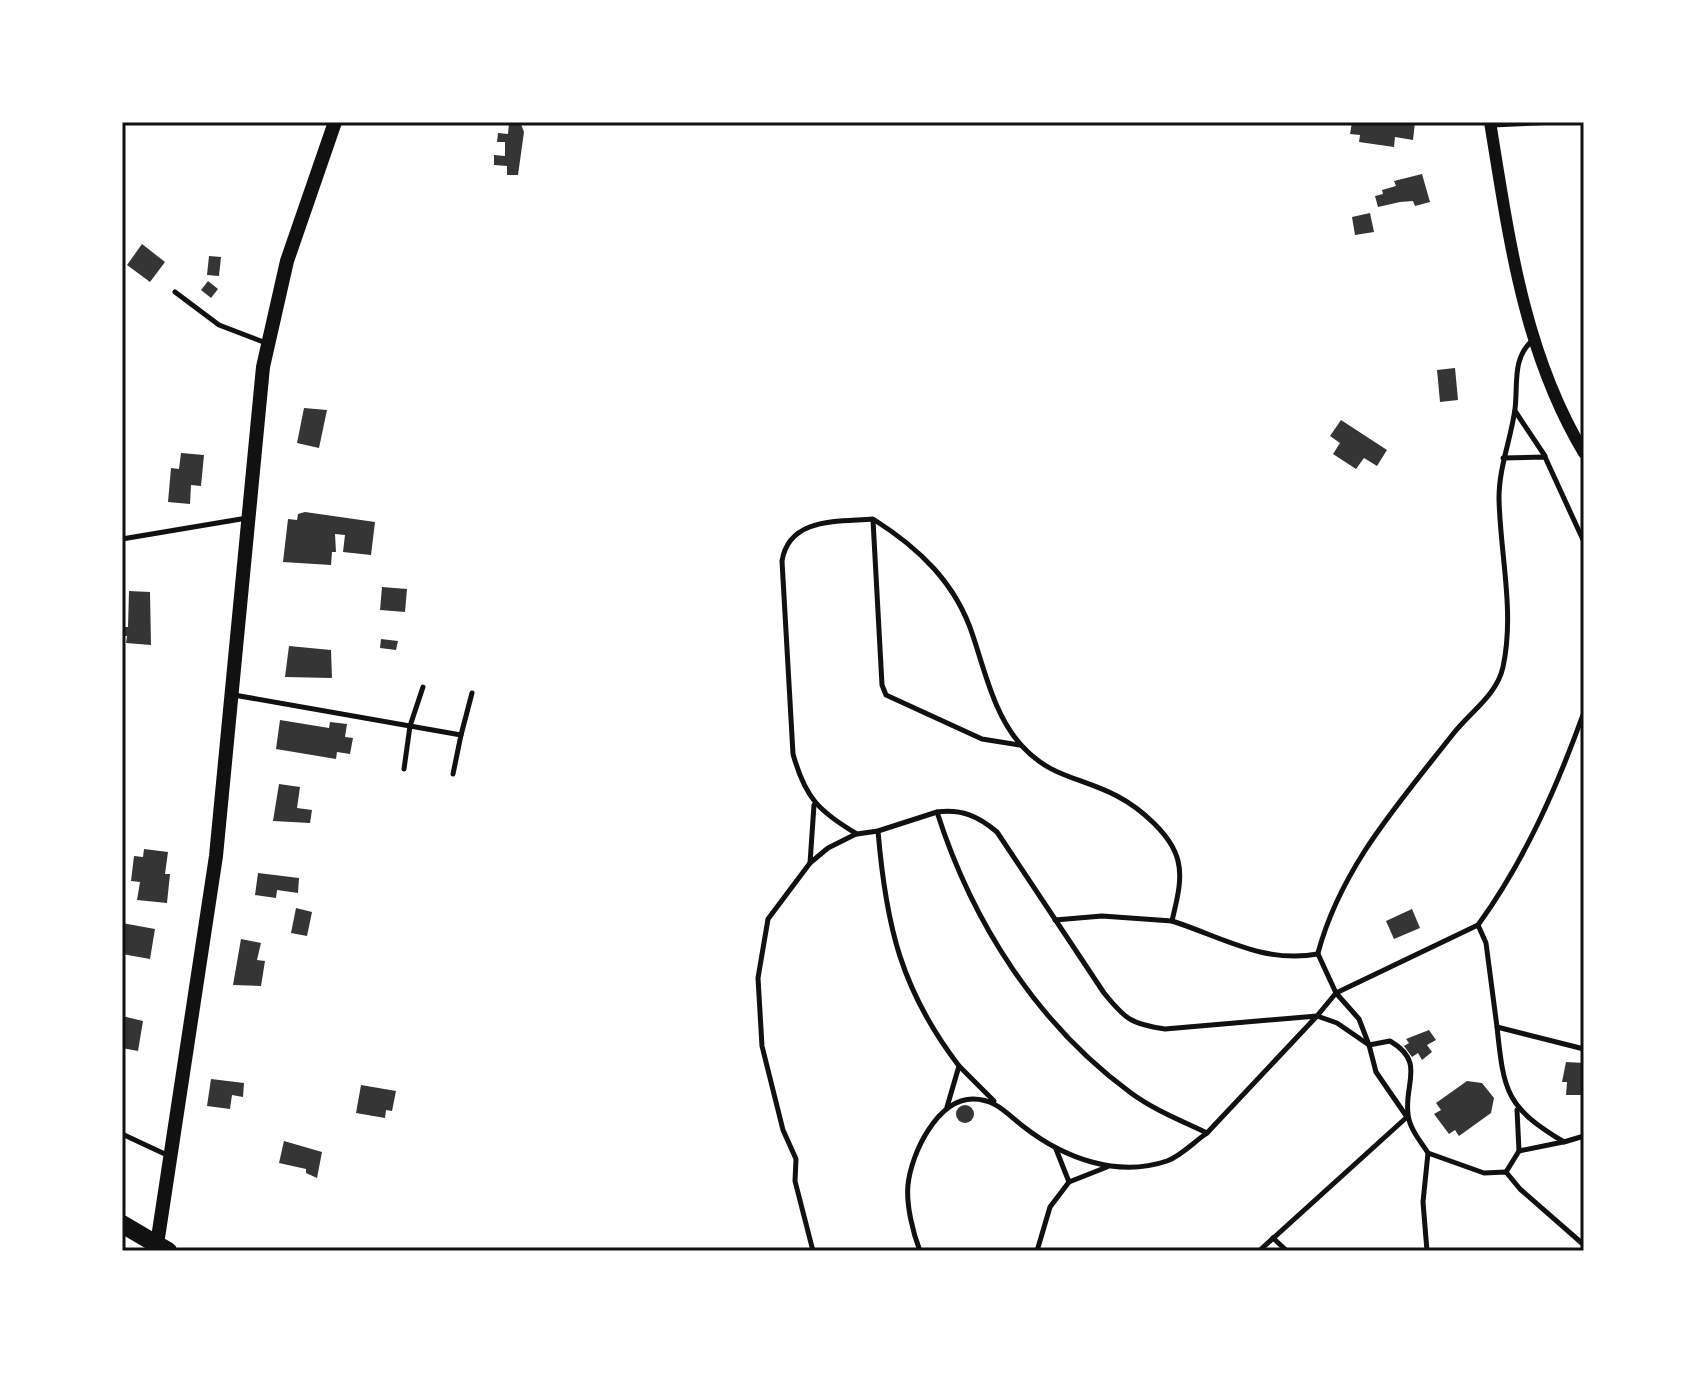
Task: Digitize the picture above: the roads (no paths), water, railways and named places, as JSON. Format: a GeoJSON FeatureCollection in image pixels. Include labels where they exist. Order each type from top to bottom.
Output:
{"type":"FeatureCollection","features":[{"type":"Feature","properties":{"kind":"highway"},"geometry":{"type":"LineString","coordinates":[[122,1224],[168,1251]]}},
{"type":"Feature","properties":{"kind":"main road"},"geometry":{"type":"LineString","coordinates":[[156,1251],[216,856],[267,343],[287,261],[335,122]]}},
{"type":"Feature","properties":{"kind":"street"},"geometry":{"type":"LineString","coordinates":[[1490,124],[1514,263],[1532,340],[1550,389],[1584,453]]}},
{"type":"Feature","properties":{"kind":"lane"},"geometry":{"type":"LineString","coordinates":[[1490,124],[1555,122]]}},
{"type":"Feature","properties":{"kind":"lane"},"geometry":{"type":"LineString","coordinates":[[175,292],[219,325],[267,343]]}},
{"type":"Feature","properties":{"kind":"lane"},"geometry":{"type":"LineString","coordinates":[[1427,1251],[1423,1202],[1428,1153],[1376,1072],[1359,1019],[1336,993],[1318,954],[1328,916],[1369,842],[1465,719],[1493,691],[1502,672],[1506,611],[1499,497],[1503,458],[1515,411],[1520,356],[1532,340]]}},
{"type":"Feature","properties":{"kind":"lane"},"geometry":{"type":"LineString","coordinates":[[1515,411],[1545,457],[1584,542]]}},
{"type":"Feature","properties":{"kind":"lane"},"geometry":{"type":"LineString","coordinates":[[1503,458],[1545,457]]}},
{"type":"Feature","properties":{"kind":"lane"},"geometry":{"type":"LineString","coordinates":[[122,539],[248,517]]}},
{"type":"Feature","properties":{"kind":"lane"},"geometry":{"type":"LineString","coordinates":[[857,834],[814,804],[800,778],[793,754],[784,551],[791,538],[807,527],[873,519],[902,538],[946,582],[962,607],[994,697],[1020,745],[1044,767],[1117,796],[1155,825],[1178,860],[1177,900],[1172,921]]}},
{"type":"Feature","properties":{"kind":"lane"},"geometry":{"type":"LineString","coordinates":[[873,519],[882,685],[886,695],[893,701],[982,739],[1020,745]]}},
{"type":"Feature","properties":{"kind":"lane"},"geometry":{"type":"LineString","coordinates":[[404,769],[410,726],[423,687]]}},
{"type":"Feature","properties":{"kind":"lane"},"geometry":{"type":"LineString","coordinates":[[453,774],[472,693]]}},
{"type":"Feature","properties":{"kind":"lane"},"geometry":{"type":"LineString","coordinates":[[233,695],[461,735]]}},
{"type":"Feature","properties":{"kind":"lane"},"geometry":{"type":"LineString","coordinates":[[1037,1251],[1050,1207],[1069,1182],[1108,1166],[1169,1161],[1207,1133],[1336,993],[1478,925],[1506,887],[1531,840],[1584,712]]}},
{"type":"Feature","properties":{"kind":"lane"},"geometry":{"type":"LineString","coordinates":[[810,863],[814,804]]}},
{"type":"Feature","properties":{"kind":"lane"},"geometry":{"type":"LineString","coordinates":[[813,1251],[795,1181],[796,1159],[783,1130],[762,1046],[758,1003],[761,946],[768,919],[810,863],[828,848],[857,834],[878,831],[937,812],[961,811],[982,819],[997,832],[1104,993],[1124,1018],[1140,1025],[1204,1028],[1317,1016],[1337,1023],[1369,1045],[1390,1041],[1405,1052],[1413,1070],[1407,1117],[1259,1251]]}},
{"type":"Feature","properties":{"kind":"lane"},"geometry":{"type":"LineString","coordinates":[[937,812],[967,893],[990,936],[1043,1010],[1133,1095],[1207,1133]]}},
{"type":"Feature","properties":{"kind":"lane"},"geometry":{"type":"LineString","coordinates":[[878,831],[885,905],[917,1005],[959,1066],[995,1102],[1056,1149],[1108,1166]]}},
{"type":"Feature","properties":{"kind":"lane"},"geometry":{"type":"LineString","coordinates":[[1055,920],[1102,916],[1172,921],[1263,955],[1295,958],[1318,954]]}},
{"type":"Feature","properties":{"kind":"lane"},"geometry":{"type":"LineString","coordinates":[[1478,925],[1486,943],[1503,1076],[1517,1110],[1519,1151],[1506,1172]]}},
{"type":"Feature","properties":{"kind":"lane"},"geometry":{"type":"LineString","coordinates":[[1497,1027],[1584,1049]]}},
{"type":"Feature","properties":{"kind":"lane"},"geometry":{"type":"LineString","coordinates":[[920,1251],[907,1186],[931,1127],[947,1107],[959,1066]]}},
{"type":"Feature","properties":{"kind":"lane"},"geometry":{"type":"LineString","coordinates":[[947,1107],[972,1099],[995,1102]]}},
{"type":"Feature","properties":{"kind":"lane"},"geometry":{"type":"LineString","coordinates":[[1517,1110],[1564,1142]]}},
{"type":"Feature","properties":{"kind":"lane"},"geometry":{"type":"LineString","coordinates":[[122,1134],[171,1157]]}},
{"type":"Feature","properties":{"kind":"lane"},"geometry":{"type":"LineString","coordinates":[[1519,1151],[1584,1136]]}},
{"type":"Feature","properties":{"kind":"lane"},"geometry":{"type":"LineString","coordinates":[[1056,1149],[1069,1182]]}},
{"type":"Feature","properties":{"kind":"lane"},"geometry":{"type":"LineString","coordinates":[[1428,1153],[1484,1173],[1506,1172]]}},
{"type":"Feature","properties":{"kind":"lane"},"geometry":{"type":"LineString","coordinates":[[1506,1172],[1520,1189],[1584,1245]]}},
{"type":"Feature","properties":{"kind":"lane"},"geometry":{"type":"LineString","coordinates":[[1273,1238],[1287,1251]]}}]}
